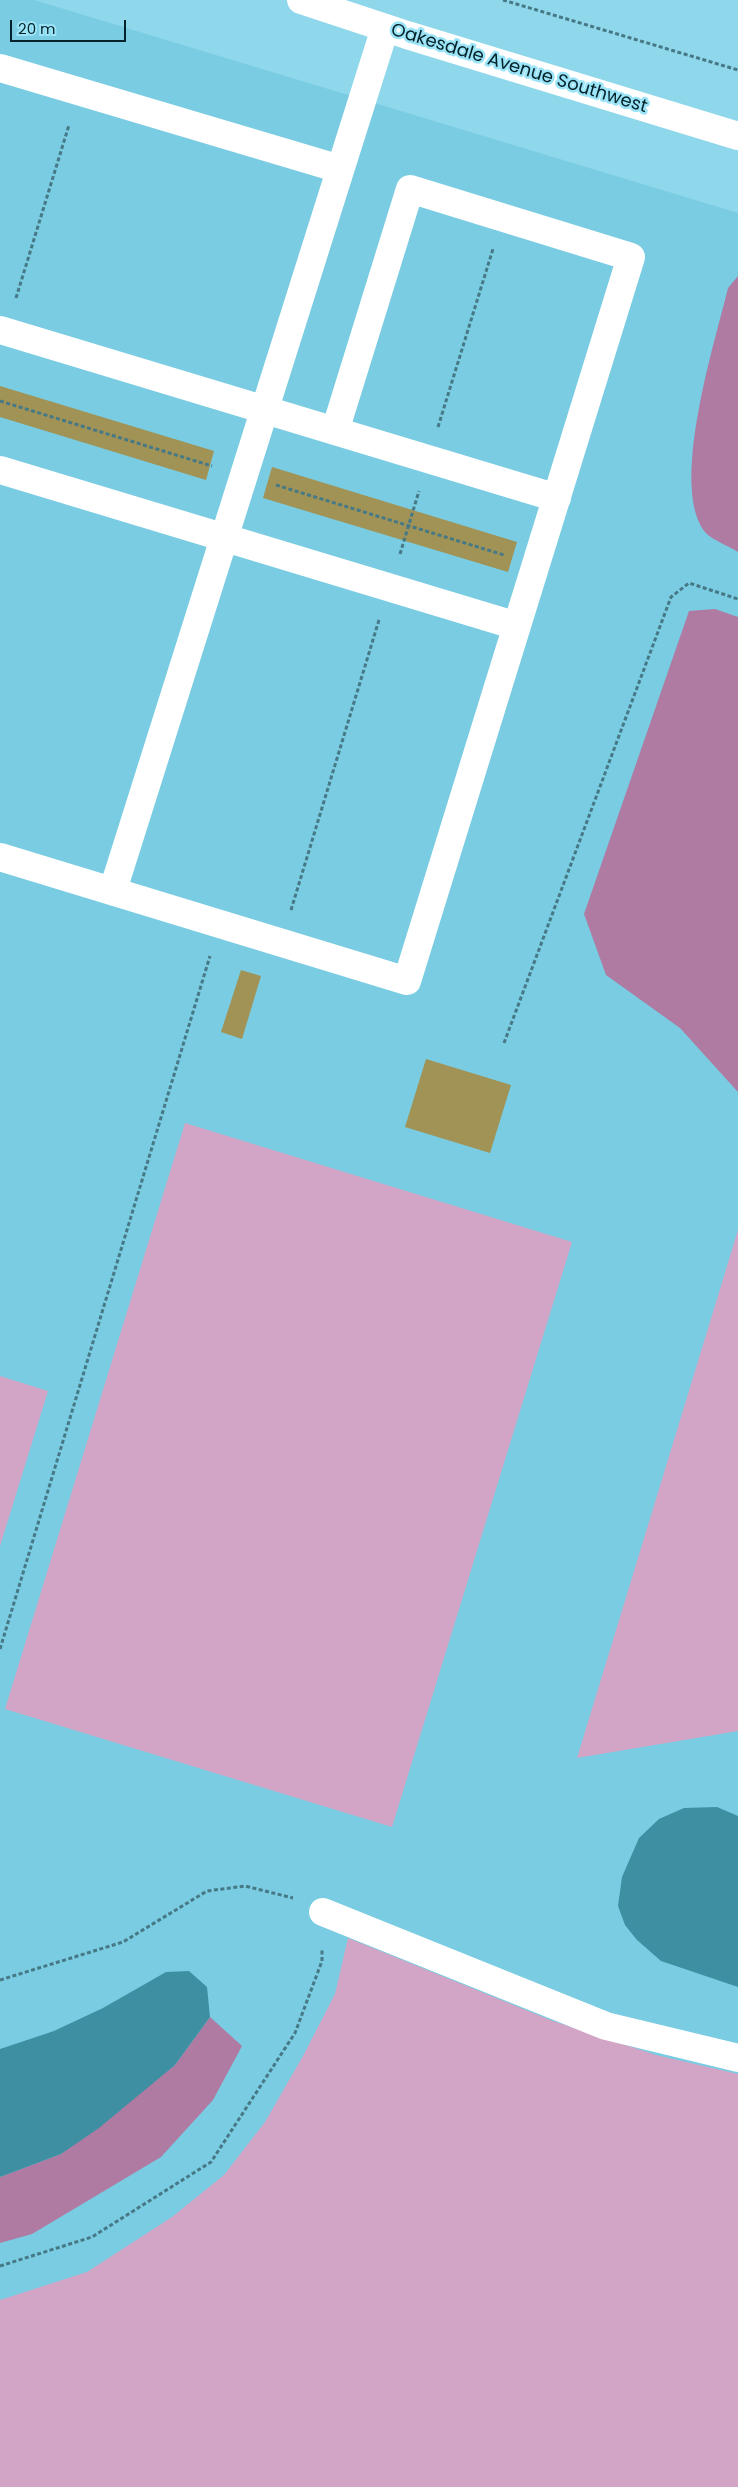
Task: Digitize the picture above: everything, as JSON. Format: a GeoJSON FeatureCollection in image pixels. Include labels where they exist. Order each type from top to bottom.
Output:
{"type":"FeatureCollection","features":[{"type":"Feature","properties":{"kind":"street","name":"Oakesdale Avenue Southwest"},"geometry":{"type":"LineString","coordinates":[[301,0],[385,28],[738,136]]}},
{"type":"Feature","properties":{"kind":"street"},"geometry":{"type":"LineString","coordinates":[[114,890],[385,28]]}},
{"type":"Feature","properties":{"kind":"street"},"geometry":{"type":"LineString","coordinates":[[0,68],[340,168]]}},
{"type":"Feature","properties":{"kind":"street"},"geometry":{"type":"LineString","coordinates":[[0,857],[407,980],[631,258],[410,189],[335,431]]}},
{"type":"Feature","properties":{"kind":"street"},"geometry":{"type":"LineString","coordinates":[[3,331],[556,498]]}},
{"type":"Feature","properties":{"kind":"street"},"geometry":{"type":"LineString","coordinates":[[0,470],[517,626]]}},
{"type":"Feature","properties":{"kind":"street"},"geometry":{"type":"LineString","coordinates":[[323,1912],[606,2026],[738,2058]]}},
{"type":"Feature","properties":{"kind":"path"},"geometry":{"type":"LineString","coordinates":[[503,0],[738,70]]}},
{"type":"Feature","properties":{"kind":"path"},"geometry":{"type":"LineString","coordinates":[[3,331],[79,91]]}},
{"type":"Feature","properties":{"kind":"path"},"geometry":{"type":"LineString","coordinates":[[504,1043],[671,597],[689,583],[738,599]]}},
{"type":"Feature","properties":{"kind":"path"},"geometry":{"type":"LineString","coordinates":[[0,1649],[220,923]]}},
{"type":"Feature","properties":{"kind":"path"},"geometry":{"type":"LineString","coordinates":[[0,1980],[123,1942],[207,1891],[245,1886],[294,1898],[323,1912],[322,1961],[295,2033],[211,2162],[92,2237],[0,2266]]}},
{"type":"Feature","properties":{"kind":"shaded area"},"geometry":{"type":"Polygon","coordinates":[[[0,0],[34,0],[738,213],[738,2487],[0,2487],[0,0]]]}},
{"type":"Feature","properties":{"kind":"shaded area"},"geometry":{"type":"Polygon","coordinates":[[[738,276],[738,552],[712,538],[705,532],[695,511],[692,482],[693,449],[706,377],[728,288],[738,276]]]}},
{"type":"Feature","properties":{"kind":"shaded area"},"geometry":{"type":"Polygon","coordinates":[[[715,609],[738,617],[738,1092],[680,1028],[606,975],[584,914],[689,611],[715,609]]]}},
{"type":"Feature","properties":{"kind":"shaded area"},"geometry":{"type":"Polygon","coordinates":[[[185,1123],[572,1242],[392,1827],[5,1709],[185,1123]]]}},
{"type":"Feature","properties":{"kind":"shaded area"},"geometry":{"type":"Polygon","coordinates":[[[738,1230],[738,1731],[577,1758],[738,1230]]]}},
{"type":"Feature","properties":{"kind":"shaded area"},"geometry":{"type":"Polygon","coordinates":[[[0,1376],[48,1391],[0,1546],[0,1376]]]}},
{"type":"Feature","properties":{"kind":"shaded area"},"geometry":{"type":"Polygon","coordinates":[[[717,1807],[738,1816],[738,1987],[661,1961],[637,1940],[625,1925],[618,1906],[622,1877],[639,1838],[659,1819],[684,1808],[717,1807]]]}},
{"type":"Feature","properties":{"kind":"shaded area"},"geometry":{"type":"Polygon","coordinates":[[[348,1938],[553,2021],[656,2055],[738,2074],[738,2487],[0,2487],[0,2300],[87,2272],[172,2217],[224,2175],[265,2122],[303,2056],[335,1994],[348,1938]]]}},
{"type":"Feature","properties":{"kind":"shaded area"},"geometry":{"type":"Polygon","coordinates":[[[189,1971],[207,1987],[210,2017],[175,2065],[99,2128],[61,2154],[0,2177],[0,2049],[54,2031],[103,2008],[166,1972],[189,1971]]]}},
{"type":"Feature","properties":{"kind":"shaded area"},"geometry":{"type":"Polygon","coordinates":[[[210,2017],[242,2046],[213,2100],[161,2157],[32,2234],[0,2243],[0,2177],[61,2154],[175,2065],[210,2017]]]}},
{"type":"Feature","properties":{"kind":"building"},"geometry":{"type":"Polygon","coordinates":[[[0,386],[214,451],[206,480],[0,417],[0,386]]]}},
{"type":"Feature","properties":{"kind":"building"},"geometry":{"type":"Polygon","coordinates":[[[272,467],[517,542],[508,572],[263,498],[272,467]]]}},
{"type":"Feature","properties":{"kind":"building"},"geometry":{"type":"Polygon","coordinates":[[[241,970],[261,976],[242,1039],[221,1032],[241,970]]]}},
{"type":"Feature","properties":{"kind":"building"},"geometry":{"type":"Polygon","coordinates":[[[426,1059],[511,1085],[490,1153],[405,1127],[426,1059]]]}}]}
